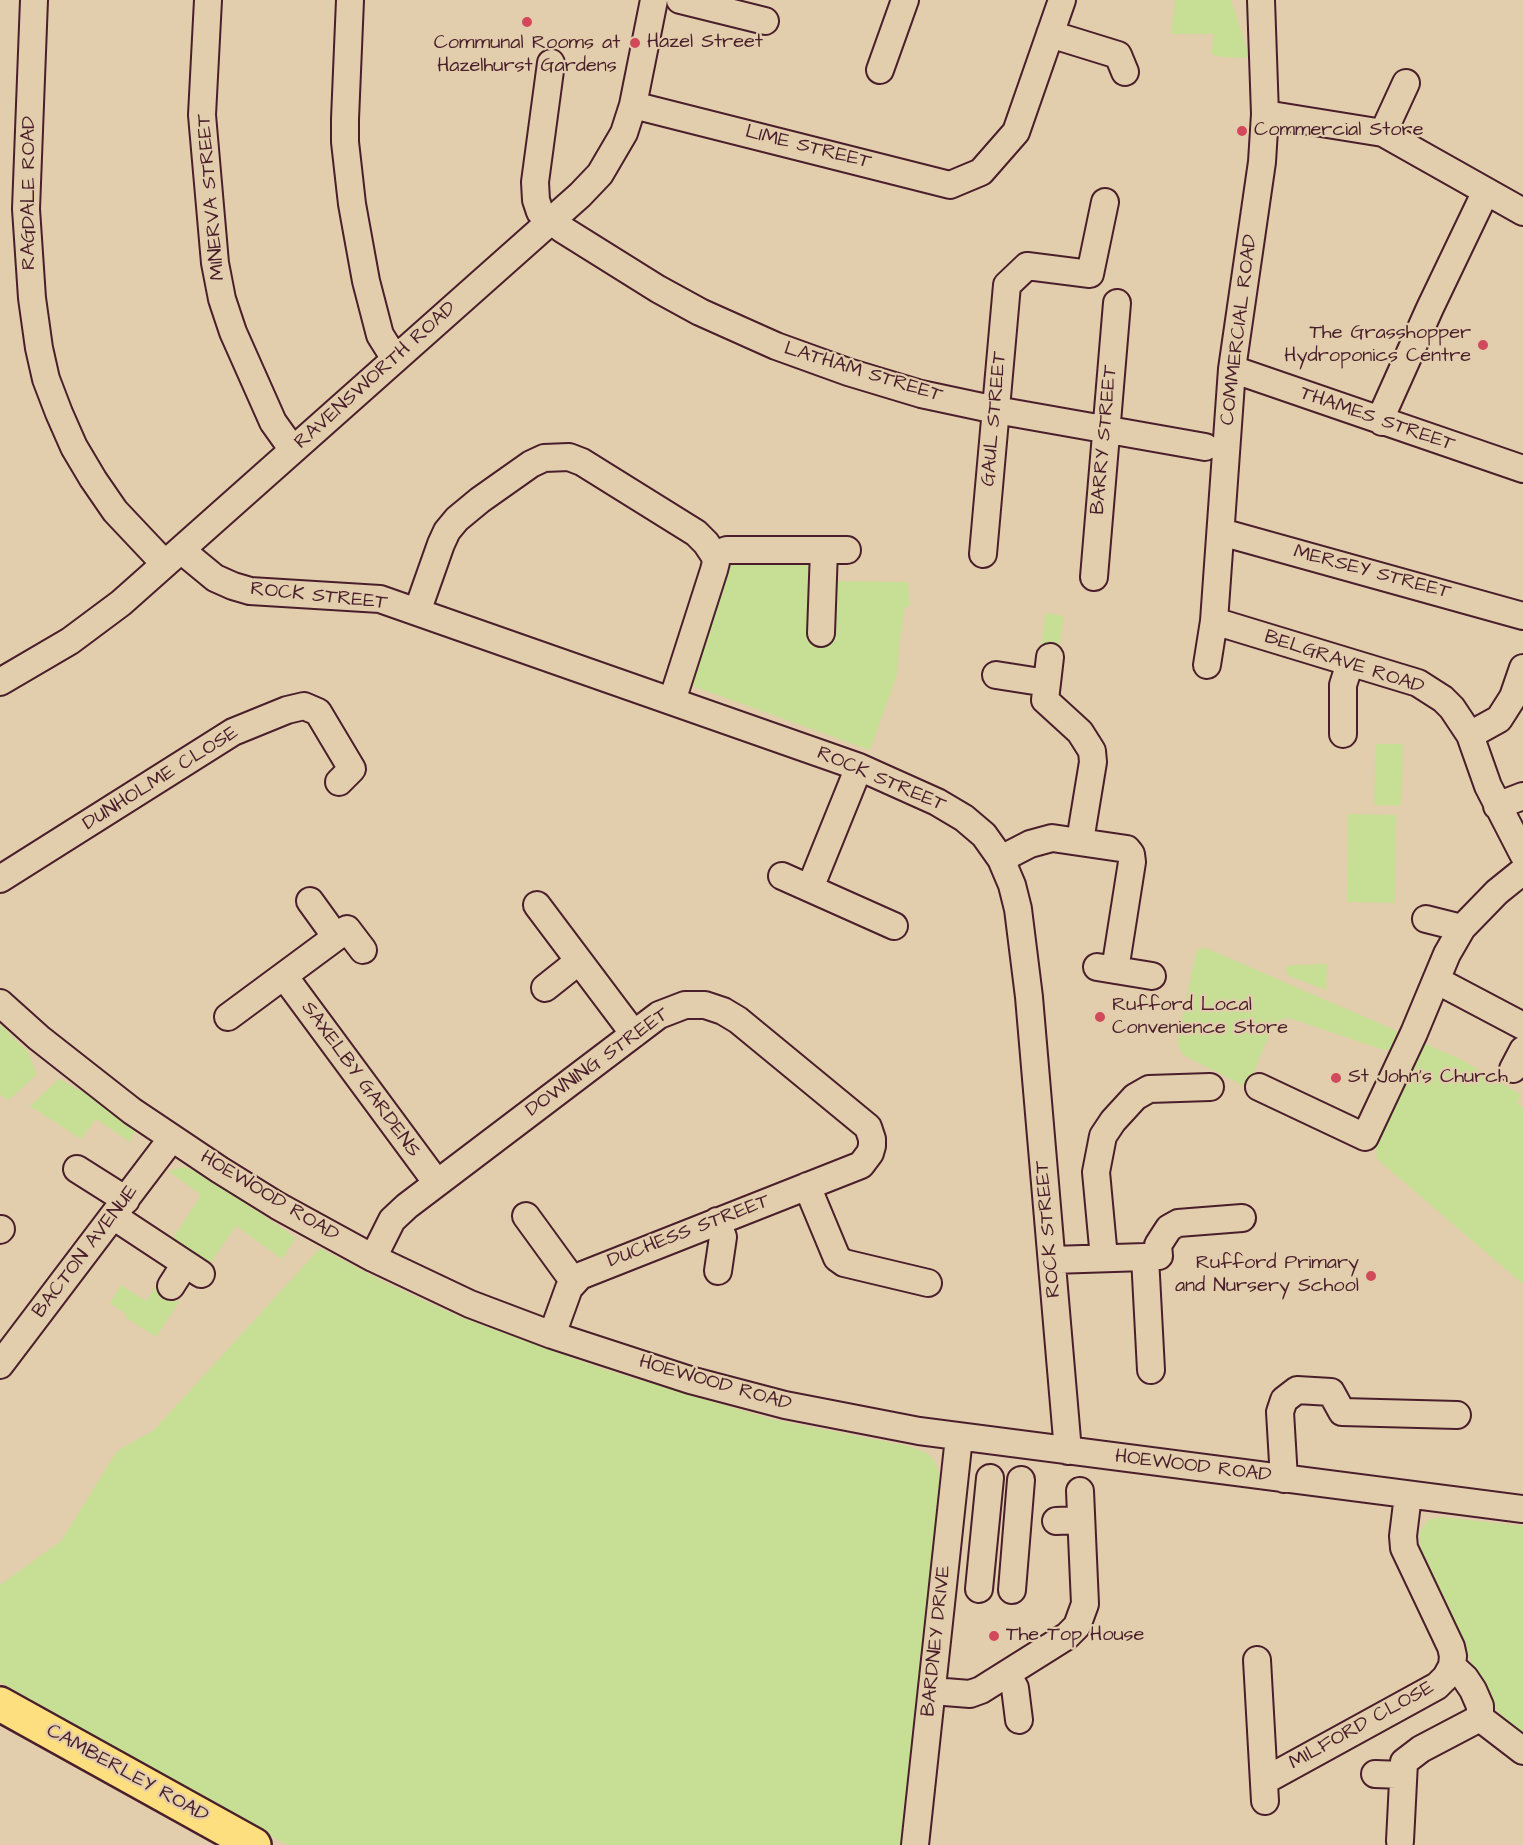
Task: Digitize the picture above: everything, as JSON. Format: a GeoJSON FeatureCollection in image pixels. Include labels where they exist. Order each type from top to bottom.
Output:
{"type":"FeatureCollection","features":[{"type":"Feature","properties":{"kind":"main road","name":"CAMBERLEY ROAD"},"geometry":{"type":"LineString","coordinates":[[0,1704],[254,1845]]}},
{"type":"Feature","properties":{"kind":"street","name":"RAGDALE ROAD"},"geometry":{"type":"LineString","coordinates":[[34,0],[27,228],[32,298],[46,379],[74,447],[115,511],[173,557]]}},
{"type":"Feature","properties":{"kind":"street","name":"MINERVA STREET"},"geometry":{"type":"LineString","coordinates":[[208,0],[202,115],[215,263],[222,299],[233,332],[273,422],[293,450]]}},
{"type":"Feature","properties":{"kind":"street"},"geometry":{"type":"LineString","coordinates":[[350,0],[345,142],[352,204],[366,281],[380,335],[395,359]]}},
{"type":"Feature","properties":{"kind":"street","name":"RAVENSWORTH ROAD"},"geometry":{"type":"LineString","coordinates":[[0,682],[85,630],[121,603],[550,222],[600,174],[624,134],[633,105],[654,0]]}},
{"type":"Feature","properties":{"kind":"street"},"geometry":{"type":"LineString","coordinates":[[880,70],[905,0]]}},
{"type":"Feature","properties":{"kind":"street"},"geometry":{"type":"LineString","coordinates":[[1062,0],[1050,34],[1118,55],[1125,72]]}},
{"type":"Feature","properties":{"kind":"street"},"geometry":{"type":"LineString","coordinates":[[695,2],[765,21]]}},
{"type":"Feature","properties":{"kind":"street","name":"COMMERCIAL ROAD"},"geometry":{"type":"LineString","coordinates":[[1207,664],[1214,621],[1232,369],[1262,162],[1265,114],[1258,2]]}},
{"type":"Feature","properties":{"kind":"street","name":"LIME STREET"},"geometry":{"type":"LineString","coordinates":[[633,105],[950,185],[981,172],[1016,132],[1050,34]]}},
{"type":"Feature","properties":{"kind":"street"},"geometry":{"type":"LineString","coordinates":[[550,222],[540,212],[536,200],[535,182],[551,63]]}},
{"type":"Feature","properties":{"kind":"street"},"geometry":{"type":"LineString","coordinates":[[1383,132],[1406,83]]}},
{"type":"Feature","properties":{"kind":"street"},"geometry":{"type":"LineString","coordinates":[[546,102],[570,92]]}},
{"type":"Feature","properties":{"kind":"street"},"geometry":{"type":"LineString","coordinates":[[1265,114],[1383,132],[1523,212]]}},
{"type":"Feature","properties":{"kind":"street"},"geometry":{"type":"LineString","coordinates":[[1382,422],[1382,415],[1425,318],[1486,191]]}},
{"type":"Feature","properties":{"kind":"street","name":"GAUL STREET"},"geometry":{"type":"LineString","coordinates":[[983,554],[1007,285],[1027,266],[1090,274],[1105,202]]}},
{"type":"Feature","properties":{"kind":"street","name":"LATHAM STREET"},"geometry":{"type":"LineString","coordinates":[[550,222],[658,289],[700,312],[776,346],[848,372],[921,394],[996,410],[1205,447]]}},
{"type":"Feature","properties":{"kind":"street","name":"BARRY STREET"},"geometry":{"type":"LineString","coordinates":[[1094,577],[1117,303]]}},
{"type":"Feature","properties":{"kind":"street","name":"THAMES STREET"},"geometry":{"type":"LineString","coordinates":[[1232,369],[1523,469]]}},
{"type":"Feature","properties":{"kind":"street"},"geometry":{"type":"LineString","coordinates":[[417,612],[441,544],[447,531],[457,519],[531,464],[544,458],[569,457],[582,462],[696,533],[714,555],[716,562],[714,570],[672,701]]}},
{"type":"Feature","properties":{"kind":"street","name":"MERSEY STREET"},"geometry":{"type":"LineString","coordinates":[[1221,532],[1523,616]]}},
{"type":"Feature","properties":{"kind":"street"},"geometry":{"type":"LineString","coordinates":[[714,555],[727,550],[836,550],[821,633]]}},
{"type":"Feature","properties":{"kind":"street","name":"ROCK STREET"},"geometry":{"type":"LineString","coordinates":[[173,557],[215,578],[250,591],[380,599],[860,767],[914,790],[964,818],[984,835],[1001,859],[1012,885],[1018,909],[1035,1069],[1068,1451]]}},
{"type":"Feature","properties":{"kind":"street","name":"BELGRAVE ROAD"},"geometry":{"type":"LineString","coordinates":[[1214,621],[1418,683],[1443,699],[1452,708],[1470,735],[1497,806],[1523,854]]}},
{"type":"Feature","properties":{"kind":"street"},"geometry":{"type":"LineString","coordinates":[[1050,657],[1045,700],[1080,732],[1092,751],[1094,762],[1080,841]]}},
{"type":"Feature","properties":{"kind":"street"},"geometry":{"type":"LineString","coordinates":[[1343,734],[1343,685],[1350,663]]}},
{"type":"Feature","properties":{"kind":"street"},"geometry":{"type":"LineString","coordinates":[[1470,735],[1498,719],[1513,698],[1523,668]]}},
{"type":"Feature","properties":{"kind":"street"},"geometry":{"type":"LineString","coordinates":[[996,675],[1047,683]]}},
{"type":"Feature","properties":{"kind":"street","name":"DUNHOLME CLOSE"},"geometry":{"type":"LineString","coordinates":[[0,879],[233,732],[287,710],[304,706],[318,712],[352,769],[339,782]]}},
{"type":"Feature","properties":{"kind":"street"},"geometry":{"type":"LineString","coordinates":[[810,888],[860,767]]}},
{"type":"Feature","properties":{"kind":"street"},"geometry":{"type":"LineString","coordinates":[[1497,806],[1523,796]]}},
{"type":"Feature","properties":{"kind":"street"},"geometry":{"type":"LineString","coordinates":[[1001,859],[1030,844],[1052,838],[1127,849],[1131,854],[1132,862],[1106,969],[1152,976]]}},
{"type":"Feature","properties":{"kind":"street"},"geometry":{"type":"LineString","coordinates":[[1259,1087],[1365,1137],[1414,1033],[1447,954],[1462,928],[1497,892],[1523,871]]}},
{"type":"Feature","properties":{"kind":"street"},"geometry":{"type":"LineString","coordinates":[[782,876],[894,926]]}},
{"type":"Feature","properties":{"kind":"street"},"geometry":{"type":"LineString","coordinates":[[310,901],[336,937]]}},
{"type":"Feature","properties":{"kind":"street"},"geometry":{"type":"LineString","coordinates":[[537,917],[579,961],[634,1034]]}},
{"type":"Feature","properties":{"kind":"street"},"geometry":{"type":"LineString","coordinates":[[1425,919],[1462,928]]}},
{"type":"Feature","properties":{"kind":"street"},"geometry":{"type":"LineString","coordinates":[[228,1017],[347,929],[363,950]]}},
{"type":"Feature","properties":{"kind":"street"},"geometry":{"type":"LineString","coordinates":[[545,988],[579,961]]}},
{"type":"Feature","properties":{"kind":"street","name":"SAXELBY GARDENS"},"geometry":{"type":"LineString","coordinates":[[284,976],[437,1183]]}},
{"type":"Feature","properties":{"kind":"street"},"geometry":{"type":"LineString","coordinates":[[1436,980],[1523,1026]]}},
{"type":"Feature","properties":{"kind":"street","name":"HOEWOOD ROAD"},"geometry":{"type":"LineString","coordinates":[[0,1003],[84,1075],[172,1138],[278,1206],[373,1258],[470,1304],[552,1335],[690,1380],[785,1405],[959,1437],[1523,1509]]}},
{"type":"Feature","properties":{"kind":"street","name":"DOWNING STREET"},"geometry":{"type":"LineString","coordinates":[[373,1258],[392,1220],[407,1206],[659,1015],[685,1005],[705,1005],[723,1011],[738,1020],[868,1127],[872,1139],[870,1153],[861,1165]]}},
{"type":"Feature","properties":{"kind":"street"},"geometry":{"type":"LineString","coordinates":[[1104,1258],[1096,1172],[1103,1136],[1135,1097],[1149,1089],[1210,1087]]}},
{"type":"Feature","properties":{"kind":"street","name":"BACTON AVENUE"},"geometry":{"type":"LineString","coordinates":[[0,1365],[10,1333],[119,1208],[172,1138]]}},
{"type":"Feature","properties":{"kind":"street","name":"DUCHESS STREET"},"geometry":{"type":"LineString","coordinates":[[574,1282],[593,1270],[861,1165]]}},
{"type":"Feature","properties":{"kind":"street"},"geometry":{"type":"LineString","coordinates":[[76,1169],[193,1269],[171,1286]]}},
{"type":"Feature","properties":{"kind":"street"},"geometry":{"type":"LineString","coordinates":[[807,1186],[837,1258],[844,1263],[928,1283]]}},
{"type":"Feature","properties":{"kind":"street"},"geometry":{"type":"LineString","coordinates":[[526,1216],[574,1282],[569,1288],[552,1335]]}},
{"type":"Feature","properties":{"kind":"street"},"geometry":{"type":"LineString","coordinates":[[1144,1355],[1159,1256],[1158,1245],[1169,1228],[1178,1222],[1242,1218]]}},
{"type":"Feature","properties":{"kind":"street"},"geometry":{"type":"LineString","coordinates":[[717,1221],[723,1237],[718,1271]]}},
{"type":"Feature","properties":{"kind":"street"},"geometry":{"type":"LineString","coordinates":[[1052,1260],[1159,1256]]}},
{"type":"Feature","properties":{"kind":"street"},"geometry":{"type":"LineString","coordinates":[[1274,1478],[1280,1413],[1284,1400],[1297,1390],[1331,1392],[1342,1412],[1457,1415]]}},
{"type":"Feature","properties":{"kind":"street","name":"BARDNEY DRIVE"},"geometry":{"type":"LineString","coordinates":[[915,1845],[959,1437]]}},
{"type":"Feature","properties":{"kind":"street"},"geometry":{"type":"LineString","coordinates":[[979,1589],[990,1478]]}},
{"type":"Feature","properties":{"kind":"street"},"geometry":{"type":"LineString","coordinates":[[1012,1590],[1022,1480]]}},
{"type":"Feature","properties":{"kind":"street"},"geometry":{"type":"LineString","coordinates":[[932,1691],[970,1694],[981,1690],[1067,1636],[1077,1626],[1085,1604],[1080,1491]]}},
{"type":"Feature","properties":{"kind":"street","name":"MILFORD CLOSE"},"geometry":{"type":"LineString","coordinates":[[1257,1660],[1264,1791],[1437,1686],[1446,1677],[1452,1666],[1451,1647],[1404,1548],[1403,1536],[1408,1495]]}},
{"type":"Feature","properties":{"kind":"street"},"geometry":{"type":"LineString","coordinates":[[1056,1521],[1081,1520]]}},
{"type":"Feature","properties":{"kind":"street"},"geometry":{"type":"LineString","coordinates":[[948,1537],[1015,1544]]}},
{"type":"Feature","properties":{"kind":"street"},"geometry":{"type":"LineString","coordinates":[[1452,1666],[1465,1678],[1473,1690],[1480,1706],[1480,1718]]}},
{"type":"Feature","properties":{"kind":"street"},"geometry":{"type":"LineString","coordinates":[[1007,1674],[1015,1688],[1019,1720]]}},
{"type":"Feature","properties":{"kind":"street"},"geometry":{"type":"LineString","coordinates":[[1480,1718],[1523,1751]]}},
{"type":"Feature","properties":{"kind":"street"},"geometry":{"type":"LineString","coordinates":[[1400,1841],[1404,1762],[1421,1749],[1480,1718]]}},
{"type":"Feature","properties":{"kind":"street"},"geometry":{"type":"LineString","coordinates":[[1375,1774],[1403,1775]]}},
{"type":"Feature","properties":{"kind":"green space"},"geometry":{"type":"Polygon","coordinates":[[[1175,0],[1231,0],[1250,58],[1221,57],[1211,54],[1214,34],[1171,34],[1175,0]]]}},
{"type":"Feature","properties":{"kind":"green space"},"geometry":{"type":"Polygon","coordinates":[[[806,558],[835,581],[908,582],[910,606],[905,607],[897,675],[870,750],[690,685],[729,560],[806,558]]]}},
{"type":"Feature","properties":{"kind":"green space"},"geometry":{"type":"Polygon","coordinates":[[[1046,613],[1064,616],[1058,654],[1040,652],[1046,613]]]}},
{"type":"Feature","properties":{"kind":"green space"},"geometry":{"type":"Polygon","coordinates":[[[1376,744],[1403,744],[1401,806],[1374,805],[1376,744]]]}},
{"type":"Feature","properties":{"kind":"green space"},"geometry":{"type":"Polygon","coordinates":[[[1348,814],[1396,815],[1395,903],[1347,902],[1348,814]]]}},
{"type":"Feature","properties":{"kind":"green space"},"geometry":{"type":"Polygon","coordinates":[[[1206,948],[1395,1030],[1403,1038],[1396,1052],[1289,1018],[1280,1020],[1273,1026],[1248,1085],[1244,1086],[1183,1055],[1177,1043],[1196,953],[1198,949],[1206,948]]]}},
{"type":"Feature","properties":{"kind":"green space"},"geometry":{"type":"Polygon","coordinates":[[[1327,964],[1326,990],[1289,976],[1285,969],[1290,965],[1327,964]]]}},
{"type":"Feature","properties":{"kind":"green space"},"geometry":{"type":"Polygon","coordinates":[[[0,1024],[27,1051],[37,1074],[9,1100],[0,1095],[0,1024]]]}},
{"type":"Feature","properties":{"kind":"green space"},"geometry":{"type":"Polygon","coordinates":[[[1419,1041],[1462,1060],[1520,1094],[1517,1103],[1523,1108],[1523,1284],[1377,1159],[1375,1134],[1419,1041]]]}},
{"type":"Feature","properties":{"kind":"green space"},"geometry":{"type":"Polygon","coordinates":[[[59,1079],[85,1093],[135,1131],[130,1142],[96,1119],[81,1139],[30,1106],[59,1079]]]}},
{"type":"Feature","properties":{"kind":"green space"},"geometry":{"type":"Polygon","coordinates":[[[184,1167],[204,1174],[296,1238],[282,1259],[236,1226],[209,1265],[172,1240],[201,1195],[168,1171],[184,1167]]]}},
{"type":"Feature","properties":{"kind":"green space"},"geometry":{"type":"Polygon","coordinates":[[[320,1248],[384,1282],[460,1317],[603,1369],[771,1419],[908,1446],[925,1452],[935,1461],[943,1488],[906,1845],[287,1845],[0,1682],[0,1585],[61,1541],[117,1451],[154,1430],[320,1248]]]}},
{"type":"Feature","properties":{"kind":"green space"},"geometry":{"type":"Polygon","coordinates":[[[121,1285],[146,1301],[156,1286],[179,1302],[156,1337],[125,1317],[126,1314],[110,1303],[121,1285]]]}},
{"type":"Feature","properties":{"kind":"green space"},"geometry":{"type":"Polygon","coordinates":[[[1442,1517],[1523,1526],[1523,1738],[1506,1725],[1475,1671],[1450,1609],[1421,1550],[1419,1533],[1428,1520],[1442,1517]]]}},
{"type":"Feature","properties":{"kind":"place","name":"Communal Rooms at Hazelhurst Gardens"},"geometry":{"type":"Point","coordinates":[527,22]}},
{"type":"Feature","properties":{"kind":"place","name":"Hazel Street"},"geometry":{"type":"Point","coordinates":[635,43]}},
{"type":"Feature","properties":{"kind":"place","name":"Commercial Store"},"geometry":{"type":"Point","coordinates":[1242,131]}},
{"type":"Feature","properties":{"kind":"place","name":"The Grasshopper Hydroponics Centre"},"geometry":{"type":"Point","coordinates":[1483,345]}},
{"type":"Feature","properties":{"kind":"place","name":"Rufford Local Convenience Store"},"geometry":{"type":"Point","coordinates":[1100,1017]}},
{"type":"Feature","properties":{"kind":"place","name":"St John's Church"},"geometry":{"type":"Point","coordinates":[1336,1078]}},
{"type":"Feature","properties":{"kind":"place","name":"Rufford Primary and Nursery School"},"geometry":{"type":"Point","coordinates":[1371,1276]}},
{"type":"Feature","properties":{"kind":"place","name":"The Top House"},"geometry":{"type":"Point","coordinates":[994,1636]}}]}
